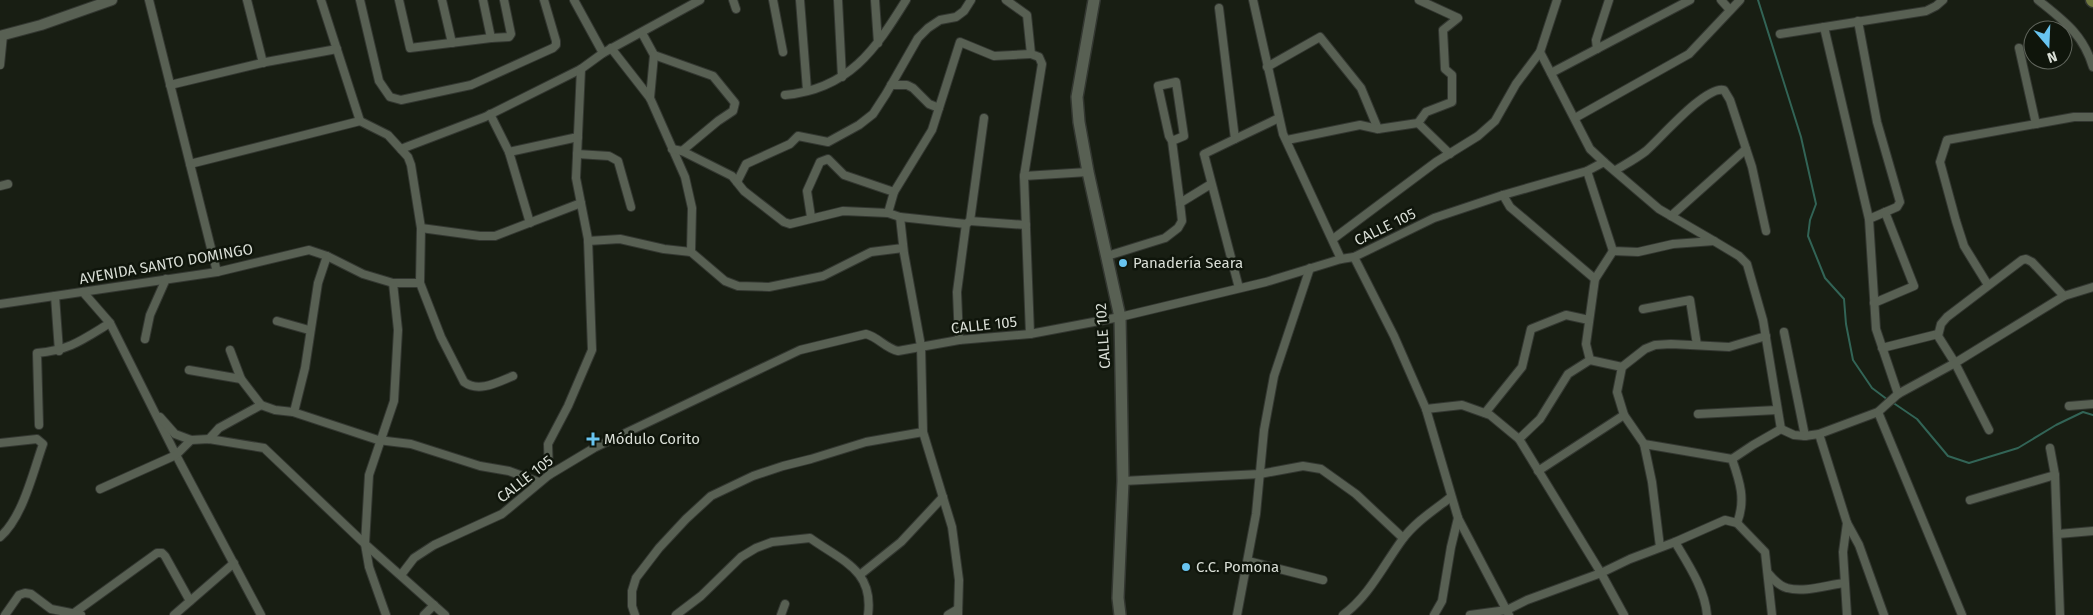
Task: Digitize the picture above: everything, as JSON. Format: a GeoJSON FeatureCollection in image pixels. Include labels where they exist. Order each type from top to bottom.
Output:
{"type":"FeatureCollection","features":[{"type":"Feature","properties":{"kind":"main road","name":"CALLE 102"},"geometry":{"type":"LineString","coordinates":[[1094,0],[1077,97],[1079,122],[1088,172],[1120,317],[1123,481],[1118,598],[1120,615]]}},
{"type":"Feature","properties":{"kind":"street"},"geometry":{"type":"LineString","coordinates":[[0,65],[2,35],[41,25],[92,3],[112,0]]}},
{"type":"Feature","properties":{"kind":"street"},"geometry":{"type":"LineString","coordinates":[[148,0],[217,272]]}},
{"type":"Feature","properties":{"kind":"street"},"geometry":{"type":"LineString","coordinates":[[247,0],[263,63]]}},
{"type":"Feature","properties":{"kind":"street"},"geometry":{"type":"LineString","coordinates":[[320,0],[360,121]]}},
{"type":"Feature","properties":{"kind":"street"},"geometry":{"type":"LineString","coordinates":[[360,0],[379,81],[390,96],[401,100],[471,85],[553,48],[556,41],[544,0]]}},
{"type":"Feature","properties":{"kind":"street"},"geometry":{"type":"LineString","coordinates":[[399,0],[410,48],[511,36],[504,0]]}},
{"type":"Feature","properties":{"kind":"street"},"geometry":{"type":"LineString","coordinates":[[442,0],[452,43]]}},
{"type":"Feature","properties":{"kind":"street"},"geometry":{"type":"LineString","coordinates":[[484,0],[492,38]]}},
{"type":"Feature","properties":{"kind":"street"},"geometry":{"type":"LineString","coordinates":[[574,0],[603,53]]}},
{"type":"Feature","properties":{"kind":"street"},"geometry":{"type":"LineString","coordinates":[[401,149],[490,114],[582,69],[611,48],[700,0]]}},
{"type":"Feature","properties":{"kind":"street"},"geometry":{"type":"LineString","coordinates":[[733,0],[736,9]]}},
{"type":"Feature","properties":{"kind":"street"},"geometry":{"type":"LineString","coordinates":[[772,0],[783,52]]}},
{"type":"Feature","properties":{"kind":"street"},"geometry":{"type":"LineString","coordinates":[[800,0],[807,90]]}},
{"type":"Feature","properties":{"kind":"street"},"geometry":{"type":"LineString","coordinates":[[838,0],[842,77]]}},
{"type":"Feature","properties":{"kind":"street"},"geometry":{"type":"LineString","coordinates":[[875,0],[878,43]]}},
{"type":"Feature","properties":{"kind":"street"},"geometry":{"type":"LineString","coordinates":[[785,94],[807,90],[842,77],[863,61],[878,43],[906,0]]}},
{"type":"Feature","properties":{"kind":"street"},"geometry":{"type":"LineString","coordinates":[[737,182],[746,164],[790,144],[798,136],[828,142],[859,125],[873,114],[918,38],[940,20],[956,17],[971,0]]}},
{"type":"Feature","properties":{"kind":"street"},"geometry":{"type":"LineString","coordinates":[[1006,0],[1028,15],[1031,54]]}},
{"type":"Feature","properties":{"kind":"street"},"geometry":{"type":"LineString","coordinates":[[1253,0],[1283,134],[1341,259]]}},
{"type":"Feature","properties":{"kind":"street"},"geometry":{"type":"LineString","coordinates":[[1286,140],[1360,125],[1378,129],[1418,123],[1426,112],[1452,102],[1452,75],[1445,69],[1443,30],[1458,18],[1419,0]]}},
{"type":"Feature","properties":{"kind":"street"},"geometry":{"type":"LineString","coordinates":[[1333,239],[1436,162],[1478,136],[1495,121],[1516,84],[1540,52],[1557,0]]}},
{"type":"Feature","properties":{"kind":"street"},"geometry":{"type":"LineString","coordinates":[[1596,49],[1596,40],[1609,0]]}},
{"type":"Feature","properties":{"kind":"street"},"geometry":{"type":"LineString","coordinates":[[1551,73],[1690,0]]}},
{"type":"Feature","properties":{"kind":"street"},"geometry":{"type":"LineString","coordinates":[[1721,0],[1730,10]]}},
{"type":"Feature","properties":{"kind":"street"},"geometry":{"type":"LineString","coordinates":[[1575,118],[1689,54],[1740,0]]}},
{"type":"Feature","properties":{"kind":"street"},"geometry":{"type":"LineString","coordinates":[[1780,34],[1926,11],[1936,6],[1942,0]]}},
{"type":"Feature","properties":{"kind":"street"},"geometry":{"type":"LineString","coordinates":[[2038,0],[2075,30],[2083,42],[2093,67]]}},
{"type":"Feature","properties":{"kind":"street"},"geometry":{"type":"LineString","coordinates":[[1219,8],[1235,139]]}},
{"type":"Feature","properties":{"kind":"street"},"geometry":{"type":"LineString","coordinates":[[1858,21],[1877,122],[1900,200],[1899,205],[1869,219]]}},
{"type":"Feature","properties":{"kind":"street"},"geometry":{"type":"LineString","coordinates":[[1824,27],[1869,219],[1876,329],[1896,395]]}},
{"type":"Feature","properties":{"kind":"street"},"geometry":{"type":"LineString","coordinates":[[642,32],[654,55],[650,98]]}},
{"type":"Feature","properties":{"kind":"street"},"geometry":{"type":"LineString","coordinates":[[1267,67],[1320,37],[1361,88],[1378,129]]}},
{"type":"Feature","properties":{"kind":"street"},"geometry":{"type":"LineString","coordinates":[[888,213],[894,192],[932,130],[960,42],[994,56],[1031,54],[1039,57],[1042,64],[1024,176],[1030,334]]}},
{"type":"Feature","properties":{"kind":"street"},"geometry":{"type":"LineString","coordinates":[[611,48],[650,98],[685,177],[692,208],[691,252]]}},
{"type":"Feature","properties":{"kind":"street"},"geometry":{"type":"LineString","coordinates":[[2019,48],[2036,124]]}},
{"type":"Feature","properties":{"kind":"street"},"geometry":{"type":"LineString","coordinates":[[170,86],[263,63],[337,49]]}},
{"type":"Feature","properties":{"kind":"street"},"geometry":{"type":"LineString","coordinates":[[1540,52],[1590,149],[1659,209],[1739,256],[1747,264],[1764,320],[1781,430]]}},
{"type":"Feature","properties":{"kind":"street"},"geometry":{"type":"LineString","coordinates":[[654,55],[713,76],[735,103],[733,111],[682,151]]}},
{"type":"Feature","properties":{"kind":"street"},"geometry":{"type":"LineString","coordinates":[[549,475],[548,444],[568,406],[592,350],[588,241],[576,178],[582,69]]}},
{"type":"Feature","properties":{"kind":"street"},"geometry":{"type":"LineString","coordinates":[[1107,256],[1165,238],[1173,233],[1182,221],[1172,141],[1169,136],[1158,86],[1176,82],[1184,136],[1172,141]]}},
{"type":"Feature","properties":{"kind":"street"},"geometry":{"type":"LineString","coordinates":[[891,85],[906,85],[913,88],[929,104],[939,108]]}},
{"type":"Feature","properties":{"kind":"street","name":"CALLE 105"},"geometry":{"type":"LineString","coordinates":[[401,575],[414,558],[434,545],[502,514],[539,482],[594,448],[800,350],[866,334],[891,349],[898,350],[959,340],[1030,334],[1120,317],[1354,257],[1434,218],[1503,195],[1610,166],[1645,152],[1682,115],[1718,89],[1724,90],[1728,95],[1746,150]]}},
{"type":"Feature","properties":{"kind":"street"},"geometry":{"type":"LineString","coordinates":[[490,114],[509,152],[530,223]]}},
{"type":"Feature","properties":{"kind":"street"},"geometry":{"type":"LineString","coordinates":[[1988,285],[1964,246],[1940,162],[1947,140],[2074,117],[2093,117]]}},
{"type":"Feature","properties":{"kind":"street"},"geometry":{"type":"LineString","coordinates":[[959,340],[957,292],[984,118]]}},
{"type":"Feature","properties":{"kind":"street"},"geometry":{"type":"LineString","coordinates":[[1239,288],[1204,154],[1279,118]]}},
{"type":"Feature","properties":{"kind":"street"},"geometry":{"type":"LineString","coordinates":[[190,164],[360,121],[388,135],[401,149],[411,165],[421,228],[420,284],[441,338],[464,382],[470,387],[479,388],[513,376]]}},
{"type":"Feature","properties":{"kind":"street"},"geometry":{"type":"LineString","coordinates":[[1418,123],[1450,154]]}},
{"type":"Feature","properties":{"kind":"street"},"geometry":{"type":"LineString","coordinates":[[509,152],[578,137]]}},
{"type":"Feature","properties":{"kind":"street"},"geometry":{"type":"LineString","coordinates":[[828,142],[826,149],[828,159],[844,175],[894,192]]}},
{"type":"Feature","properties":{"kind":"street"},"geometry":{"type":"LineString","coordinates":[[672,149],[682,151],[732,176],[744,191],[784,222],[790,224],[811,217],[843,211],[888,213],[900,217],[1026,225]]}},
{"type":"Feature","properties":{"kind":"street"},"geometry":{"type":"LineString","coordinates":[[1671,216],[1746,150],[1766,230]]}},
{"type":"Feature","properties":{"kind":"street"},"geometry":{"type":"LineString","coordinates":[[577,154],[609,156],[618,161],[631,207]]}},
{"type":"Feature","properties":{"kind":"street"},"geometry":{"type":"LineString","coordinates":[[811,217],[808,191],[820,162],[828,159]]}},
{"type":"Feature","properties":{"kind":"street"},"geometry":{"type":"LineString","coordinates":[[1587,171],[1613,251]]}},
{"type":"Feature","properties":{"kind":"street"},"geometry":{"type":"LineString","coordinates":[[1024,176],[1088,172]]}},
{"type":"Feature","properties":{"kind":"street"},"geometry":{"type":"LineString","coordinates":[[1180,202],[1211,184]]}},
{"type":"Feature","properties":{"kind":"street"},"geometry":{"type":"LineString","coordinates":[[1503,195],[1510,207],[1595,279]]}},
{"type":"Feature","properties":{"kind":"street"},"geometry":{"type":"LineString","coordinates":[[421,228],[480,236],[495,236],[581,203]]}},
{"type":"Feature","properties":{"kind":"street"},"geometry":{"type":"LineString","coordinates":[[1874,304],[1914,286],[1885,212]]}},
{"type":"Feature","properties":{"kind":"street"},"geometry":{"type":"LineString","coordinates":[[900,217],[903,248],[921,346],[923,432],[952,527],[957,560],[959,580],[958,612],[948,615]]}},
{"type":"Feature","properties":{"kind":"street"},"geometry":{"type":"LineString","coordinates":[[588,241],[620,239],[664,249],[691,252],[725,281],[738,286],[769,287],[823,276],[871,252],[903,248]]}},
{"type":"Feature","properties":{"kind":"street"},"geometry":{"type":"LineString","coordinates":[[1613,251],[1638,252],[1674,244],[1714,241]]}},
{"type":"Feature","properties":{"kind":"street","name":"AVENIDA SANTO DOMINGO"},"geometry":{"type":"LineString","coordinates":[[0,304],[217,272],[309,250],[328,256],[363,274],[393,284],[420,284]]}},
{"type":"Feature","properties":{"kind":"street"},"geometry":{"type":"LineString","coordinates":[[1590,360],[1586,344],[1595,279],[1613,251]]}},
{"type":"Feature","properties":{"kind":"street"},"geometry":{"type":"LineString","coordinates":[[294,412],[305,368],[309,330],[318,283],[328,256]]}},
{"type":"Feature","properties":{"kind":"street"},"geometry":{"type":"LineString","coordinates":[[1354,257],[1394,336],[1426,409],[1450,497],[1458,518],[1508,612]]}},
{"type":"Feature","properties":{"kind":"street"},"geometry":{"type":"LineString","coordinates":[[1989,430],[1955,362],[1942,343],[1938,334],[1941,324],[1947,317],[1988,285],[2026,259],[2032,262],[2064,296]]}},
{"type":"Feature","properties":{"kind":"street"},"geometry":{"type":"LineString","coordinates":[[1240,614],[1260,474],[1264,430],[1274,376],[1310,268]]}},
{"type":"Feature","properties":{"kind":"street"},"geometry":{"type":"LineString","coordinates":[[144,339],[150,315],[166,279]]}},
{"type":"Feature","properties":{"kind":"street"},"geometry":{"type":"LineString","coordinates":[[386,615],[376,590],[364,544],[369,474],[394,401],[398,330],[393,284]]}},
{"type":"Feature","properties":{"kind":"street"},"geometry":{"type":"LineString","coordinates":[[1644,444],[1732,460],[1766,437],[1781,430],[1794,435],[1819,434],[1878,412],[1896,395],[1955,362],[2064,296],[2093,287]]}},
{"type":"Feature","properties":{"kind":"street"},"geometry":{"type":"LineString","coordinates":[[83,292],[110,323],[176,455],[260,612],[250,615]]}},
{"type":"Feature","properties":{"kind":"street"},"geometry":{"type":"LineString","coordinates":[[56,296],[59,351]]}},
{"type":"Feature","properties":{"kind":"street"},"geometry":{"type":"LineString","coordinates":[[1643,309],[1690,300],[1697,345]]}},
{"type":"Feature","properties":{"kind":"street"},"geometry":{"type":"LineString","coordinates":[[1485,413],[1522,367],[1531,329],[1566,314],[1589,320]]}},
{"type":"Feature","properties":{"kind":"street"},"geometry":{"type":"LineString","coordinates":[[277,321],[309,330]]}},
{"type":"Feature","properties":{"kind":"street"},"geometry":{"type":"LineString","coordinates":[[39,425],[37,353],[59,351],[82,341],[110,323]]}},
{"type":"Feature","properties":{"kind":"street"},"geometry":{"type":"LineString","coordinates":[[1784,332],[1805,436]]}},
{"type":"Feature","properties":{"kind":"street"},"geometry":{"type":"LineString","coordinates":[[1882,348],[1938,334]]}},
{"type":"Feature","properties":{"kind":"street"},"geometry":{"type":"LineString","coordinates":[[1660,547],[1652,482],[1644,444],[1624,415],[1617,392],[1622,367],[1645,349],[1655,345],[1729,347],[1766,336]]}},
{"type":"Feature","properties":{"kind":"street"},"geometry":{"type":"LineString","coordinates":[[230,350],[241,379],[261,405],[275,410],[294,412],[381,440],[412,444],[480,466],[508,471],[539,482]]}},
{"type":"Feature","properties":{"kind":"street"},"geometry":{"type":"LineString","coordinates":[[1519,439],[1540,419],[1568,374],[1590,360],[1622,367]]}},
{"type":"Feature","properties":{"kind":"street"},"geometry":{"type":"LineString","coordinates":[[189,370],[241,379]]}},
{"type":"Feature","properties":{"kind":"street"},"geometry":{"type":"LineString","coordinates":[[1426,409],[1462,404],[1490,415],[1519,439],[1601,573],[1624,615]]}},
{"type":"Feature","properties":{"kind":"street"},"geometry":{"type":"LineString","coordinates":[[2070,406],[2093,404]]}},
{"type":"Feature","properties":{"kind":"street"},"geometry":{"type":"LineString","coordinates":[[209,439],[219,428],[261,405]]}},
{"type":"Feature","properties":{"kind":"street"},"geometry":{"type":"LineString","coordinates":[[154,410],[175,434],[191,440],[209,439],[264,448],[364,544],[445,615]]}},
{"type":"Feature","properties":{"kind":"street"},"geometry":{"type":"LineString","coordinates":[[1698,414],[1777,410]]}},
{"type":"Feature","properties":{"kind":"street"},"geometry":{"type":"LineString","coordinates":[[1878,412],[1962,615]]}},
{"type":"Feature","properties":{"kind":"street"},"geometry":{"type":"LineString","coordinates":[[1538,471],[1624,415]]}},
{"type":"Feature","properties":{"kind":"street"},"geometry":{"type":"LineString","coordinates":[[635,615],[632,606],[632,591],[636,578],[665,540],[711,496],[753,476],[783,466],[811,460],[866,442],[923,432]]}},
{"type":"Feature","properties":{"kind":"street"},"geometry":{"type":"LineString","coordinates":[[1819,434],[1847,523],[1859,545],[1884,615]]}},
{"type":"Feature","properties":{"kind":"street"},"geometry":{"type":"LineString","coordinates":[[0,443],[36,439],[43,444],[26,492],[13,521],[0,537]]}},
{"type":"Feature","properties":{"kind":"street"},"geometry":{"type":"LineString","coordinates":[[100,489],[176,455],[191,440]]}},
{"type":"Feature","properties":{"kind":"street"},"geometry":{"type":"LineString","coordinates":[[2050,448],[2055,475],[2060,615]]}},
{"type":"Feature","properties":{"kind":"street"},"geometry":{"type":"LineString","coordinates":[[1732,460],[1742,488],[1742,510],[1737,523]]}},
{"type":"Feature","properties":{"kind":"street"},"geometry":{"type":"LineString","coordinates":[[1123,481],[1260,474],[1302,466],[1321,469],[1356,494],[1403,538]]}},
{"type":"Feature","properties":{"kind":"street"},"geometry":{"type":"LineString","coordinates":[[1970,500],[2055,475]]}},
{"type":"Feature","properties":{"kind":"street"},"geometry":{"type":"LineString","coordinates":[[861,574],[901,542],[943,497]]}},
{"type":"Feature","properties":{"kind":"street"},"geometry":{"type":"LineString","coordinates":[[1342,615],[1354,607],[1374,582],[1403,538],[1450,497]]}},
{"type":"Feature","properties":{"kind":"street"},"geometry":{"type":"LineString","coordinates":[[1434,615],[1442,601],[1458,518]]}},
{"type":"Feature","properties":{"kind":"street"},"geometry":{"type":"LineString","coordinates":[[1470,615],[1508,612],[1527,600],[1601,573],[1725,520],[1737,523],[1765,552],[1772,615]]}},
{"type":"Feature","properties":{"kind":"street"},"geometry":{"type":"LineString","coordinates":[[1847,523],[1843,552],[1847,615]]}},
{"type":"Feature","properties":{"kind":"street"},"geometry":{"type":"LineString","coordinates":[[2058,534],[2093,532]]}},
{"type":"Feature","properties":{"kind":"street"},"geometry":{"type":"LineString","coordinates":[[676,615],[701,596],[741,557],[772,542],[810,538],[861,574],[868,590],[870,603],[868,615]]}},
{"type":"Feature","properties":{"kind":"street"},"geometry":{"type":"LineString","coordinates":[[1676,542],[1692,572],[1706,606],[1707,615]]}},
{"type":"Feature","properties":{"kind":"street"},"geometry":{"type":"LineString","coordinates":[[4,615],[19,595],[25,593],[31,594],[51,609],[66,614],[78,614],[157,553],[165,556],[190,601]]}},
{"type":"Feature","properties":{"kind":"street"},"geometry":{"type":"LineString","coordinates":[[1248,561],[1323,580]]}},
{"type":"Feature","properties":{"kind":"street"},"geometry":{"type":"LineString","coordinates":[[174,615],[234,563]]}},
{"type":"Feature","properties":{"kind":"street"},"geometry":{"type":"LineString","coordinates":[[1768,573],[1776,582],[1787,588],[1806,588],[1844,583]]}},
{"type":"Feature","properties":{"kind":"street"},"geometry":{"type":"LineString","coordinates":[[781,615],[785,604]]}},
{"type":"Feature","properties":{"kind":"street"},"geometry":{"type":"LineString","coordinates":[[424,615],[434,605]]}},
{"type":"Feature","properties":{"kind":"waterway"},"geometry":{"type":"LineString","coordinates":[[1758,0],[1801,137],[1816,204],[1810,220],[1808,236],[1825,278],[1844,299],[1846,324],[1853,360],[1872,388],[1888,400]]}},
{"type":"Feature","properties":{"kind":"waterway"},"geometry":{"type":"LineString","coordinates":[[1892,402],[1917,419],[1948,456],[1969,463],[2018,448],[2056,425],[2083,412],[2093,415]]}},
{"type":"Feature","properties":{"kind":"place","name":"Panadería Seara"},"geometry":{"type":"Point","coordinates":[1123,263]}},
{"type":"Feature","properties":{"kind":"place","name":"Módulo Corito"},"geometry":{"type":"Point","coordinates":[593,439]}},
{"type":"Feature","properties":{"kind":"place","name":"C.C. Pomona"},"geometry":{"type":"Point","coordinates":[1186,567]}}]}
